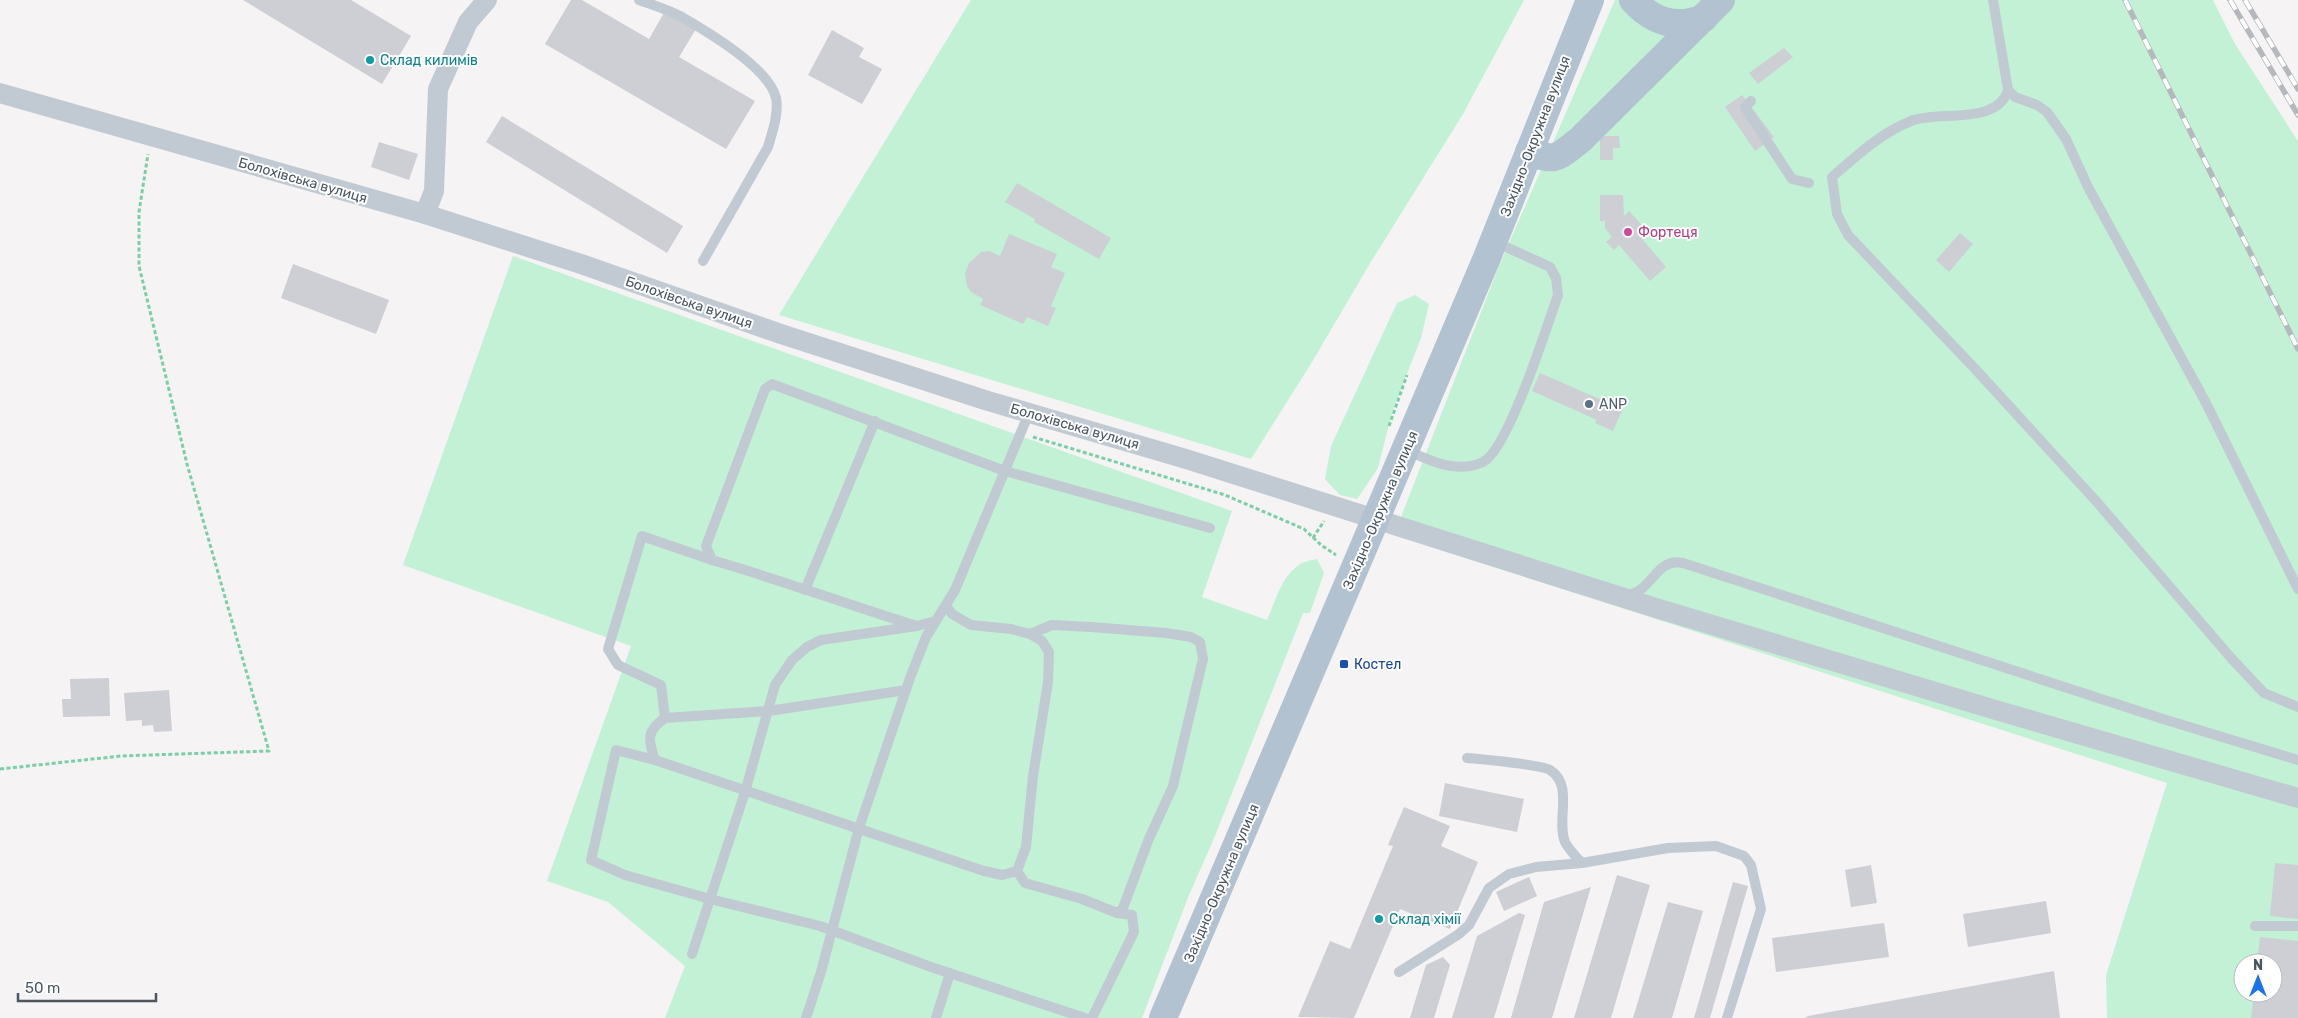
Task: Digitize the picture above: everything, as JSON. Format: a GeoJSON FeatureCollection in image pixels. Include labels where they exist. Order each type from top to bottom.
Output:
{"type":"FeatureCollection","features":[{"type":"Feature","properties":{"kind":"main road"},"geometry":{"type":"LineString","coordinates":[[1573,39],[1577,0]]}},
{"type":"Feature","properties":{"kind":"main road","name":"Західно-Окружна вулиця"},"geometry":{"type":"LineString","coordinates":[[1163,1018],[1376,519],[1396,440],[1493,241],[1590,0]]}},
{"type":"Feature","properties":{"kind":"main road"},"geometry":{"type":"LineString","coordinates":[[1633,0],[1645,12],[1659,21],[1690,23],[1712,9]]}},
{"type":"Feature","properties":{"kind":"main road"},"geometry":{"type":"LineString","coordinates":[[1529,152],[1550,159],[1557,157],[1580,140],[1712,9]]}},
{"type":"Feature","properties":{"kind":"street"},"geometry":{"type":"LineString","coordinates":[[425,214],[434,191],[438,89],[468,22],[487,0]]}},
{"type":"Feature","properties":{"kind":"street","name":"Болохівська вулиця"},"geometry":{"type":"LineString","coordinates":[[0,93],[425,214],[581,264],[781,334],[1029,413],[1186,459],[1656,608],[2298,798]]}},
{"type":"Feature","properties":{"kind":"lane"},"geometry":{"type":"LineString","coordinates":[[639,0],[680,16],[743,57],[766,79],[776,100],[774,129],[768,147],[703,261]]}},
{"type":"Feature","properties":{"kind":"lane"},"geometry":{"type":"LineString","coordinates":[[1993,0],[2008,90],[2006,97],[1998,105]]}},
{"type":"Feature","properties":{"kind":"lane"},"geometry":{"type":"LineString","coordinates":[[2008,90],[2026,102]]}},
{"type":"Feature","properties":{"kind":"lane"},"geometry":{"type":"LineString","coordinates":[[1751,101],[1745,107],[1792,179],[1809,183]]}},
{"type":"Feature","properties":{"kind":"lane"},"geometry":{"type":"LineString","coordinates":[[2298,589],[2205,401],[2088,187],[2066,139],[2047,112],[2037,105],[2026,102],[2011,102],[1982,112],[1914,120],[1884,133],[1832,177],[1837,214],[1848,235],[2090,494],[2232,659],[2264,693],[2298,707]]}},
{"type":"Feature","properties":{"kind":"lane"},"geometry":{"type":"LineString","coordinates":[[1396,440],[1434,462],[1453,466],[1469,466],[1485,461],[1504,436],[1558,296],[1556,278],[1550,267],[1493,241]]}},
{"type":"Feature","properties":{"kind":"lane"},"geometry":{"type":"LineString","coordinates":[[712,560],[706,546],[765,389],[772,384],[876,421],[1005,471],[1210,528]]}},
{"type":"Feature","properties":{"kind":"lane"},"geometry":{"type":"LineString","coordinates":[[806,1018],[821,972],[859,828],[906,690],[926,637],[955,590],[988,506],[1022,433],[1029,413]]}},
{"type":"Feature","properties":{"kind":"lane"},"geometry":{"type":"LineString","coordinates":[[805,590],[876,421]]}},
{"type":"Feature","properties":{"kind":"lane"},"geometry":{"type":"LineString","coordinates":[[665,718],[660,684],[618,665],[608,648],[642,536],[917,626]]}},
{"type":"Feature","properties":{"kind":"lane"},"geometry":{"type":"LineString","coordinates":[[1619,595],[1641,591],[1662,567],[1672,562],[1683,563],[2163,719],[2298,760]]}},
{"type":"Feature","properties":{"kind":"lane"},"geometry":{"type":"LineString","coordinates":[[1648,585],[1650,598],[1656,608]]}},
{"type":"Feature","properties":{"kind":"lane"},"geometry":{"type":"LineString","coordinates":[[946,605],[952,614],[970,625],[1011,629],[1030,634],[1042,642],[1049,652],[1048,682],[1033,776],[1026,847],[1017,871]]}},
{"type":"Feature","properties":{"kind":"lane"},"geometry":{"type":"LineString","coordinates":[[692,954],[745,792],[775,684],[792,660],[807,647],[821,640],[917,626],[936,621]]}},
{"type":"Feature","properties":{"kind":"lane"},"geometry":{"type":"LineString","coordinates":[[1030,634],[1052,625],[1091,626],[1166,633],[1191,637],[1200,642],[1203,659],[1173,786],[1148,841],[1123,908],[1117,913]]}},
{"type":"Feature","properties":{"kind":"lane"},"geometry":{"type":"LineString","coordinates":[[655,760],[649,736],[654,726],[665,718],[769,711],[906,690]]}},
{"type":"Feature","properties":{"kind":"lane"},"geometry":{"type":"LineString","coordinates":[[1017,871],[1002,874],[984,871],[859,828],[745,792],[655,760],[616,750],[591,860],[625,874],[710,899],[800,920],[832,930],[950,973],[1085,1018]]}},
{"type":"Feature","properties":{"kind":"lane"},"geometry":{"type":"LineString","coordinates":[[1466,758],[1549,769],[1560,779],[1563,796],[1562,830],[1566,842],[1582,863]]}},
{"type":"Feature","properties":{"kind":"lane"},"geometry":{"type":"LineString","coordinates":[[1399,972],[1459,934],[1468,925],[1489,888],[1509,874],[1536,867],[1582,863],[1668,848],[1716,846],[1744,856],[1751,865],[1761,909],[1727,1018]]}},
{"type":"Feature","properties":{"kind":"lane"},"geometry":{"type":"LineString","coordinates":[[1017,871],[1025,883],[1082,899],[1117,913],[1132,916],[1134,932],[1092,1018]]}},
{"type":"Feature","properties":{"kind":"lane"},"geometry":{"type":"LineString","coordinates":[[2255,926],[2298,926]]}},
{"type":"Feature","properties":{"kind":"lane"},"geometry":{"type":"LineString","coordinates":[[936,1018],[950,973]]}},
{"type":"Feature","properties":{"kind":"path"},"geometry":{"type":"LineString","coordinates":[[0,769],[121,756],[269,751],[187,464],[139,266],[140,212],[151,137]]}},
{"type":"Feature","properties":{"kind":"path"},"geometry":{"type":"LineString","coordinates":[[1396,440],[1392,412],[1407,376]]}},
{"type":"Feature","properties":{"kind":"path"},"geometry":{"type":"LineString","coordinates":[[1022,433],[1225,495],[1304,529],[1339,557]]}},
{"type":"Feature","properties":{"kind":"path"},"geometry":{"type":"LineString","coordinates":[[1313,538],[1334,506]]}},
{"type":"Feature","properties":{"kind":"green space"},"geometry":{"type":"Polygon","coordinates":[[[971,0],[1524,0],[1463,114],[1251,459],[779,315],[971,0]]]}},
{"type":"Feature","properties":{"kind":"green space"},"geometry":{"type":"Polygon","coordinates":[[[1615,0],[2213,0],[2235,44],[2298,141],[2298,1018],[2107,1018],[2106,975],[2167,783],[1394,535],[1499,266],[1615,0]]]}},
{"type":"Feature","properties":{"kind":"green space"},"geometry":{"type":"Polygon","coordinates":[[[513,256],[1232,511],[1202,597],[1267,620],[1280,589],[1289,574],[1302,563],[1317,559],[1324,573],[1310,613],[1303,613],[1215,836],[1189,895],[1142,1018],[665,1018],[685,966],[608,902],[547,881],[631,646],[403,565],[513,256]]]}},
{"type":"Feature","properties":{"kind":"green space"},"geometry":{"type":"Polygon","coordinates":[[[1415,295],[1429,304],[1421,338],[1392,412],[1378,468],[1357,499],[1340,495],[1325,479],[1331,446],[1397,303],[1415,295]]]}},
{"type":"Feature","properties":{"kind":"building","name":"Склад килимів"},"geometry":{"type":"Polygon","coordinates":[[[243,0],[351,0],[411,36],[382,84],[243,0]]]}},
{"type":"Feature","properties":{"kind":"building"},"geometry":{"type":"Polygon","coordinates":[[[571,0],[582,0],[649,39],[665,11],[696,29],[679,57],[755,101],[726,149],[545,44],[571,0]]]}},
{"type":"Feature","properties":{"kind":"building"},"geometry":{"type":"Polygon","coordinates":[[[832,30],[864,48],[859,57],[882,69],[862,104],[808,75],[832,30]]]}},
{"type":"Feature","properties":{"kind":"building"},"geometry":{"type":"Polygon","coordinates":[[[1784,48],[1793,57],[1758,84],[1749,73],[1784,48]]]}},
{"type":"Feature","properties":{"kind":"building"},"geometry":{"type":"Polygon","coordinates":[[[1742,95],[1774,137],[1755,151],[1725,107],[1742,95]]]}},
{"type":"Feature","properties":{"kind":"building"},"geometry":{"type":"Polygon","coordinates":[[[502,116],[683,226],[667,253],[486,142],[502,116]]]}},
{"type":"Feature","properties":{"kind":"building"},"geometry":{"type":"Polygon","coordinates":[[[1600,136],[1619,136],[1620,148],[1613,148],[1613,160],[1600,160],[1600,136]]]}},
{"type":"Feature","properties":{"kind":"building"},"geometry":{"type":"Polygon","coordinates":[[[379,142],[418,154],[409,180],[371,167],[379,142]]]}},
{"type":"Feature","properties":{"kind":"building"},"geometry":{"type":"Polygon","coordinates":[[[1017,183],[1111,238],[1099,259],[1034,222],[1035,219],[1005,202],[1017,183]]]}},
{"type":"Feature","properties":{"kind":"building"},"geometry":{"type":"Polygon","coordinates":[[[1600,195],[1623,195],[1624,216],[1629,211],[1649,233],[1642,239],[1666,267],[1650,281],[1619,245],[1614,250],[1606,242],[1612,237],[1605,228],[1605,221],[1600,221],[1600,195]]]}},
{"type":"Feature","properties":{"kind":"building"},"geometry":{"type":"Polygon","coordinates":[[[1960,233],[1973,244],[1949,272],[1936,260],[1960,233]]]}},
{"type":"Feature","properties":{"kind":"building"},"geometry":{"type":"Polygon","coordinates":[[[1009,234],[1057,254],[1051,267],[1065,273],[1051,306],[1056,308],[1048,326],[1027,317],[1023,324],[980,305],[983,299],[971,292],[967,286],[965,274],[969,263],[981,252],[990,251],[1000,256],[1009,234]]]}},
{"type":"Feature","properties":{"kind":"building"},"geometry":{"type":"Polygon","coordinates":[[[293,264],[389,300],[376,334],[281,298],[293,264]]]}},
{"type":"Feature","properties":{"kind":"building","name":"ANP"},"geometry":{"type":"Polygon","coordinates":[[[1540,373],[1604,401],[1605,398],[1624,406],[1613,431],[1595,423],[1597,420],[1532,391],[1540,373]]]}},
{"type":"Feature","properties":{"kind":"building"},"geometry":{"type":"Polygon","coordinates":[[[109,678],[110,716],[63,717],[62,699],[71,699],[70,679],[109,678]]]}},
{"type":"Feature","properties":{"kind":"building"},"geometry":{"type":"Polygon","coordinates":[[[169,690],[172,731],[154,732],[153,725],[142,726],[142,720],[126,721],[124,693],[169,690]]]}},
{"type":"Feature","properties":{"kind":"building"},"geometry":{"type":"Polygon","coordinates":[[[1445,783],[1524,799],[1517,832],[1439,816],[1445,783]]]}},
{"type":"Feature","properties":{"kind":"building","name":"Склад хімії"},"geometry":{"type":"Polygon","coordinates":[[[1404,807],[1450,826],[1441,846],[1478,862],[1450,929],[1400,909],[1354,1018],[1298,1017],[1330,941],[1350,949],[1393,846],[1388,845],[1404,807]]]}},
{"type":"Feature","properties":{"kind":"building"},"geometry":{"type":"Polygon","coordinates":[[[2275,863],[2298,865],[2298,919],[2270,916],[2275,863]]]}},
{"type":"Feature","properties":{"kind":"building"},"geometry":{"type":"Polygon","coordinates":[[[1871,865],[1877,903],[1851,907],[1845,870],[1871,865]]]}},
{"type":"Feature","properties":{"kind":"building"},"geometry":{"type":"Polygon","coordinates":[[[1617,875],[1650,885],[1611,1018],[1574,1018],[1617,875]]]}},
{"type":"Feature","properties":{"kind":"building"},"geometry":{"type":"Polygon","coordinates":[[[1529,877],[1537,896],[1504,911],[1496,892],[1529,877]]]}},
{"type":"Feature","properties":{"kind":"building"},"geometry":{"type":"Polygon","coordinates":[[[1733,882],[1748,886],[1710,1018],[1694,1018],[1733,882]]]}},
{"type":"Feature","properties":{"kind":"building"},"geometry":{"type":"Polygon","coordinates":[[[1591,887],[1552,1018],[1511,1018],[1544,902],[1591,887]]]}},
{"type":"Feature","properties":{"kind":"building"},"geometry":{"type":"Polygon","coordinates":[[[2046,901],[2051,933],[1968,947],[1963,914],[2046,901]]]}},
{"type":"Feature","properties":{"kind":"building"},"geometry":{"type":"Polygon","coordinates":[[[1668,902],[1703,911],[1672,1018],[1633,1018],[1668,902]]]}},
{"type":"Feature","properties":{"kind":"building"},"geometry":{"type":"Polygon","coordinates":[[[1519,913],[1525,915],[1494,1018],[1452,1018],[1477,936],[1519,913]]]}},
{"type":"Feature","properties":{"kind":"building"},"geometry":{"type":"Polygon","coordinates":[[[1884,923],[1889,957],[1776,972],[1772,938],[1884,923]]]}},
{"type":"Feature","properties":{"kind":"building"},"geometry":{"type":"Polygon","coordinates":[[[2260,937],[2298,941],[2298,1018],[2251,1018],[2253,1003],[2283,1003],[2283,953],[2258,953],[2260,937]]]}},
{"type":"Feature","properties":{"kind":"building"},"geometry":{"type":"Polygon","coordinates":[[[1443,957],[1450,965],[1434,1018],[1410,1018],[1426,965],[1443,957]]]}},
{"type":"Feature","properties":{"kind":"building"},"geometry":{"type":"Polygon","coordinates":[[[2054,971],[2060,1018],[1805,1018],[1808,1016],[2054,971]]]}},
{"type":"Feature","properties":{"kind":"railway"},"geometry":{"type":"LineString","coordinates":[[2125,0],[2298,349]]}},
{"type":"Feature","properties":{"kind":"railway"},"geometry":{"type":"LineString","coordinates":[[2230,0],[2298,115]]}},
{"type":"Feature","properties":{"kind":"railway"},"geometry":{"type":"LineString","coordinates":[[2245,0],[2298,89]]}},
{"type":"Feature","properties":{"kind":"place","name":"Склад килимів"},"geometry":{"type":"Point","coordinates":[370,60]}},
{"type":"Feature","properties":{"kind":"place","name":"Фортеця"},"geometry":{"type":"Point","coordinates":[1628,232]}},
{"type":"Feature","properties":{"kind":"place","name":"ANP"},"geometry":{"type":"Point","coordinates":[1589,404]}},
{"type":"Feature","properties":{"kind":"place","name":"Костел"},"geometry":{"type":"Point","coordinates":[1344,664]}},
{"type":"Feature","properties":{"kind":"place","name":"Склад хімії"},"geometry":{"type":"Point","coordinates":[1379,919]}}]}
